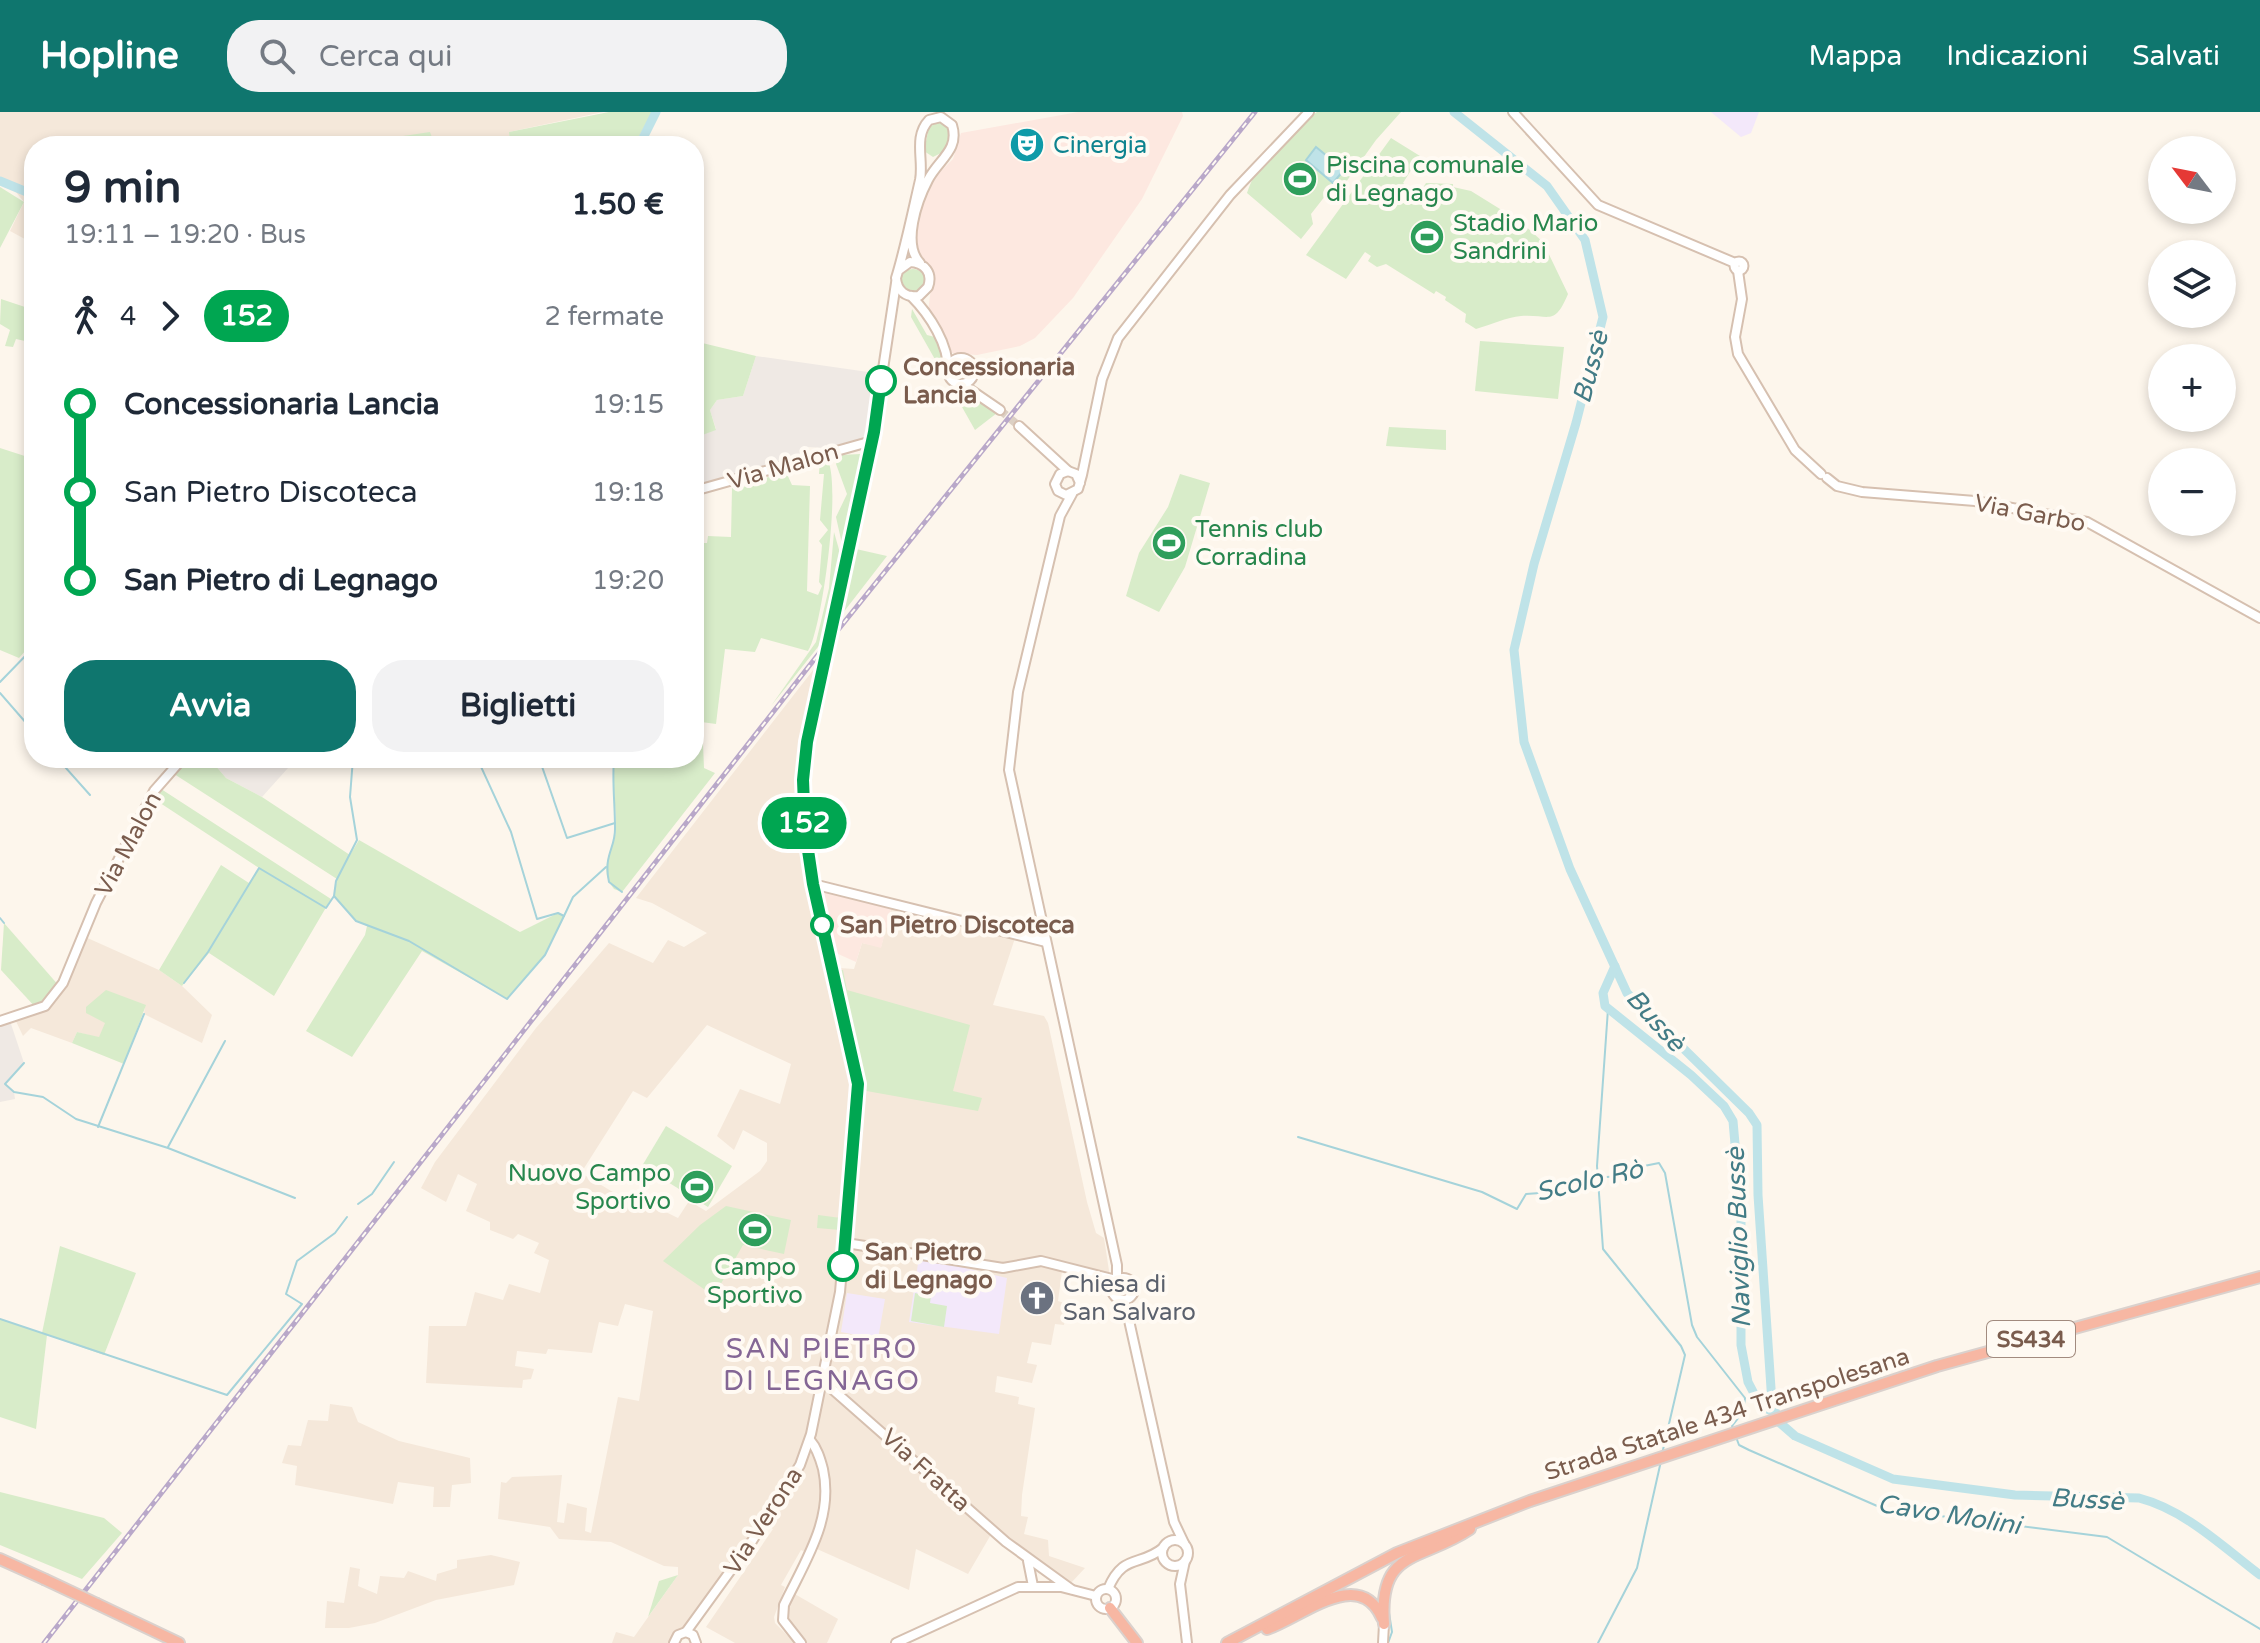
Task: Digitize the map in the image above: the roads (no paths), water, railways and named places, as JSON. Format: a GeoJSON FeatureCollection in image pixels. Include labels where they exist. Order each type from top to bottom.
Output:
{"type":"FeatureCollection","features":[{"type":"Feature","properties":{"kind":"highway","name":"Strada Statale 434 Transpolesana"},"geometry":{"type":"LineString","coordinates":[[1227,1643],[1371,1566],[1444,1533],[1951,1362],[2260,1277]]}},
{"type":"Feature","properties":{"kind":"highway","name":"Strada Statale 434 Transpolesana"},"geometry":{"type":"LineString","coordinates":[[1807,1411],[1938,1371],[2260,1284]]}},
{"type":"Feature","properties":{"kind":"highway","name":"Strada Statale 434 Transpolesana"},"geometry":{"type":"LineString","coordinates":[[1240,1643],[1400,1558],[1638,1468]]}},
{"type":"Feature","properties":{"kind":"highway"},"geometry":{"type":"LineString","coordinates":[[1384,1624],[1385,1586],[1396,1567],[1470,1529]]}},
{"type":"Feature","properties":{"kind":"highway"},"geometry":{"type":"LineString","coordinates":[[0,1559],[179,1643]]}},
{"type":"Feature","properties":{"kind":"highway"},"geometry":{"type":"LineString","coordinates":[[0,1565],[42,1581]]}},
{"type":"Feature","properties":{"kind":"highway"},"geometry":{"type":"LineString","coordinates":[[1267,1629],[1347,1593],[1372,1602],[1384,1624]]}},
{"type":"Feature","properties":{"kind":"highway"},"geometry":{"type":"LineString","coordinates":[[96,1606],[166,1643]]}},
{"type":"Feature","properties":{"kind":"highway"},"geometry":{"type":"LineString","coordinates":[[1110,1608],[1136,1640]]}},
{"type":"Feature","properties":{"kind":"highway"},"geometry":{"type":"LineString","coordinates":[[1215,1643],[1280,1615]]}},
{"type":"Feature","properties":{"kind":"street"},"geometry":{"type":"LineString","coordinates":[[926,312],[925,291],[930,278],[911,247],[927,181],[951,150],[954,134],[950,112]]}},
{"type":"Feature","properties":{"kind":"street"},"geometry":{"type":"LineString","coordinates":[[1187,1640],[1180,1584],[1188,1552],[1174,1522],[1128,1316],[1118,1299],[1115,1283],[1117,1265],[1012,794],[1009,745],[1018,692],[1060,516],[1080,483],[1102,379],[1118,338],[1230,195],[1309,112]]}},
{"type":"Feature","properties":{"kind":"street","name":"Via Garbo"},"geometry":{"type":"LineString","coordinates":[[1513,112],[1598,205],[1736,267],[1742,299],[1735,337],[1738,354],[1795,450],[1837,486],[1862,492],[1975,501],[2078,519],[2260,618]]}},
{"type":"Feature","properties":{"kind":"street"},"geometry":{"type":"LineString","coordinates":[[833,624],[872,441],[891,307],[921,175],[923,129],[931,116],[941,117],[951,124]]}},
{"type":"Feature","properties":{"kind":"street"},"geometry":{"type":"LineString","coordinates":[[921,154],[930,162],[943,161]]}},
{"type":"Feature","properties":{"kind":"street"},"geometry":{"type":"LineString","coordinates":[[899,270],[910,262],[920,263]]}},
{"type":"Feature","properties":{"kind":"street"},"geometry":{"type":"LineString","coordinates":[[896,282],[926,312],[944,347],[951,379],[980,394],[1000,410]]}},
{"type":"Feature","properties":{"kind":"street"},"geometry":{"type":"LineString","coordinates":[[891,307],[896,300],[925,291]]}},
{"type":"Feature","properties":{"kind":"street"},"geometry":{"type":"LineString","coordinates":[[944,347],[959,359],[971,363],[980,394]]}},
{"type":"Feature","properties":{"kind":"street"},"geometry":{"type":"LineString","coordinates":[[948,371],[950,364],[959,359]]}},
{"type":"Feature","properties":{"kind":"street"},"geometry":{"type":"LineString","coordinates":[[962,384],[973,377]]}},
{"type":"Feature","properties":{"kind":"street"},"geometry":{"type":"LineString","coordinates":[[1019,426],[1080,483]]}},
{"type":"Feature","properties":{"kind":"street","name":"Via Malon"},"geometry":{"type":"LineString","coordinates":[[704,488],[872,441]]}},
{"type":"Feature","properties":{"kind":"street"},"geometry":{"type":"LineString","coordinates":[[1053,456],[1058,476],[1060,516]]}},
{"type":"Feature","properties":{"kind":"street"},"geometry":{"type":"LineString","coordinates":[[1058,476],[1084,460]]}},
{"type":"Feature","properties":{"kind":"street"},"geometry":{"type":"LineString","coordinates":[[1058,491],[1072,494]]}},
{"type":"Feature","properties":{"kind":"street","name":"Via Verona"},"geometry":{"type":"LineString","coordinates":[[674,1643],[706,1607],[786,1491],[810,1440],[846,1243],[858,1084],[813,884],[805,830],[803,770],[827,651]]}},
{"type":"Feature","properties":{"kind":"street","name":"Via Malon"},"geometry":{"type":"LineString","coordinates":[[0,1021],[45,1006],[63,983],[154,791],[174,768]]}},
{"type":"Feature","properties":{"kind":"street"},"geometry":{"type":"LineString","coordinates":[[813,884],[1046,942]]}},
{"type":"Feature","properties":{"kind":"street"},"geometry":{"type":"LineString","coordinates":[[846,1243],[1003,1268],[1041,1261],[1100,1276],[1115,1283],[1128,1278]]}},
{"type":"Feature","properties":{"kind":"street"},"geometry":{"type":"LineString","coordinates":[[1117,1265],[1134,1286],[1128,1316]]}},
{"type":"Feature","properties":{"kind":"street"},"geometry":{"type":"LineString","coordinates":[[1118,1299],[1131,1297]]}},
{"type":"Feature","properties":{"kind":"street","name":"Via Fratta"},"geometry":{"type":"LineString","coordinates":[[823,1381],[1028,1561],[1071,1589]]}},
{"type":"Feature","properties":{"kind":"street"},"geometry":{"type":"LineString","coordinates":[[801,1643],[783,1620],[784,1605],[824,1519],[827,1498],[819,1456],[810,1440]]}},
{"type":"Feature","properties":{"kind":"street"},"geometry":{"type":"LineString","coordinates":[[1174,1522],[1164,1546],[1168,1563],[1180,1584]]}},
{"type":"Feature","properties":{"kind":"street"},"geometry":{"type":"LineString","coordinates":[[1108,1589],[1123,1565],[1149,1557],[1176,1540],[1184,1543]]}},
{"type":"Feature","properties":{"kind":"street"},"geometry":{"type":"LineString","coordinates":[[1149,1557],[1168,1563],[1185,1561]]}},
{"type":"Feature","properties":{"kind":"street","name":"Via Fratta"},"geometry":{"type":"LineString","coordinates":[[1028,1561],[1033,1586]]}},
{"type":"Feature","properties":{"kind":"street"},"geometry":{"type":"LineString","coordinates":[[1033,1575],[1044,1573]]}},
{"type":"Feature","properties":{"kind":"street"},"geometry":{"type":"LineString","coordinates":[[896,1643],[1004,1591],[1033,1586],[1071,1589],[1096,1596]]}},
{"type":"Feature","properties":{"kind":"street"},"geometry":{"type":"LineString","coordinates":[[1096,1596],[1100,1590],[1108,1589]]}},
{"type":"Feature","properties":{"kind":"street"},"geometry":{"type":"LineString","coordinates":[[1096,1596],[1099,1606],[1110,1608],[1116,1598],[1108,1589]]}},
{"type":"Feature","properties":{"kind":"street","name":"Via Verona"},"geometry":{"type":"LineString","coordinates":[[686,1632],[696,1641],[706,1607]]}},
{"type":"Feature","properties":{"kind":"street"},"geometry":{"type":"LineString","coordinates":[[1383,1643],[1384,1624]]}},
{"type":"Feature","properties":{"kind":"water"},"geometry":{"type":"Polygon","coordinates":[[[1316,147],[1344,170],[1333,183],[1306,160],[1316,147]]]}},
{"type":"Feature","properties":{"kind":"waterway"},"geometry":{"type":"LineString","coordinates":[[644,136],[656,112]]}},
{"type":"Feature","properties":{"kind":"waterway","name":"Bussè"},"geometry":{"type":"LineString","coordinates":[[1454,112],[1547,186],[1585,240],[1603,317],[1576,423],[1534,564],[1514,650],[1524,742],[1570,869],[1627,993],[1749,1113],[1757,1125],[1758,1195],[1772,1403],[1780,1423],[1795,1436],[1893,1479],[2015,1495],[2139,1498],[2187,1520],[2260,1575]]}},
{"type":"Feature","properties":{"kind":"waterway"},"geometry":{"type":"LineString","coordinates":[[0,181],[24,191]]}},
{"type":"Feature","properties":{"kind":"waterway"},"geometry":{"type":"LineString","coordinates":[[0,682],[24,657]]}},
{"type":"Feature","properties":{"kind":"waterway"},"geometry":{"type":"LineString","coordinates":[[0,693],[24,721]]}},
{"type":"Feature","properties":{"kind":"waterway"},"geometry":{"type":"LineString","coordinates":[[66,768],[90,795]]}},
{"type":"Feature","properties":{"kind":"waterway"},"geometry":{"type":"LineString","coordinates":[[352,768],[350,797],[357,840],[336,881],[334,896],[356,921],[409,941],[507,999],[545,955],[564,916]]}},
{"type":"Feature","properties":{"kind":"waterway"},"geometry":{"type":"LineString","coordinates":[[482,768],[511,832],[537,919],[558,913],[564,916],[573,897],[606,867]]}},
{"type":"Feature","properties":{"kind":"waterway"},"geometry":{"type":"LineString","coordinates":[[542,768],[567,838],[615,823]]}},
{"type":"Feature","properties":{"kind":"waterway"},"geometry":{"type":"LineString","coordinates":[[613,768],[615,834],[608,872],[609,882],[622,892]]}},
{"type":"Feature","properties":{"kind":"waterway"},"geometry":{"type":"LineString","coordinates":[[184,983],[208,952],[259,868],[326,908],[334,896]]}},
{"type":"Feature","properties":{"kind":"waterway"},"geometry":{"type":"LineString","coordinates":[[0,918],[4,923]]}},
{"type":"Feature","properties":{"kind":"waterway","name":"Naviglio Bussè"},"geometry":{"type":"LineString","coordinates":[[1615,966],[1603,993],[1605,1006],[1691,1075],[1724,1106],[1733,1121],[1741,1213],[1741,1345],[1748,1382],[1760,1405],[1775,1413]]}},
{"type":"Feature","properties":{"kind":"waterway"},"geometry":{"type":"LineString","coordinates":[[1608,1009],[1597,1166],[1603,1249],[1685,1355],[1662,1454]]}},
{"type":"Feature","properties":{"kind":"waterway"},"geometry":{"type":"LineString","coordinates":[[98,1127],[144,1014]]}},
{"type":"Feature","properties":{"kind":"waterway"},"geometry":{"type":"LineString","coordinates":[[168,1147],[225,1041]]}},
{"type":"Feature","properties":{"kind":"waterway"},"geometry":{"type":"LineString","coordinates":[[24,1063],[5,1084],[14,1092],[43,1097],[76,1119],[168,1148],[295,1198]]}},
{"type":"Feature","properties":{"kind":"waterway","name":"Scolo Rò"},"geometry":{"type":"LineString","coordinates":[[1298,1137],[1482,1192],[1517,1209],[1526,1194],[1568,1191],[1587,1178],[1625,1176],[1644,1166],[1659,1163],[1665,1173],[1692,1325],[1697,1337],[1745,1398],[1743,1412],[1732,1426],[1734,1431]]}},
{"type":"Feature","properties":{"kind":"waterway"},"geometry":{"type":"LineString","coordinates":[[358,1204],[372,1194],[394,1162]]}},
{"type":"Feature","properties":{"kind":"waterway"},"geometry":{"type":"LineString","coordinates":[[0,1319],[227,1395],[302,1304],[286,1294],[297,1261],[335,1233],[347,1217]]}},
{"type":"Feature","properties":{"kind":"waterway","name":"Cavo Molini"},"geometry":{"type":"LineString","coordinates":[[1736,1437],[1739,1445],[1749,1450],[1884,1509],[2107,1537],[2260,1629]]}},
{"type":"Feature","properties":{"kind":"waterway"},"geometry":{"type":"LineString","coordinates":[[1598,1643],[1637,1568],[1661,1461]]}},
{"type":"Feature","properties":{"kind":"waterway"},"geometry":{"type":"LineString","coordinates":[[1388,1643],[1392,1632],[1389,1613]]}},
{"type":"Feature","properties":{"kind":"tunnel"},"geometry":{"type":"LineString","coordinates":[[1000,410],[1019,426]]}},
{"type":"Feature","properties":{"kind":"tunnel"},"geometry":{"type":"LineString","coordinates":[[827,651],[833,624]]}},
{"type":"Feature","properties":{"kind":"railway"},"geometry":{"type":"LineString","coordinates":[[44,1643],[817,656],[1255,112]]}},
{"type":"Feature","properties":{"kind":"place","name":"Cinergia"},"geometry":{"type":"Point","coordinates":[1027,145]}},
{"type":"Feature","properties":{"kind":"place","name":"Piscina comunale di Legnago"},"geometry":{"type":"Point","coordinates":[1300,179]}},
{"type":"Feature","properties":{"kind":"place","name":"Stadio Mario Sandrini"},"geometry":{"type":"Point","coordinates":[1427,237]}},
{"type":"Feature","properties":{"kind":"place","name":"Concessionaria Lancia"},"geometry":{"type":"Point","coordinates":[881,381]}},
{"type":"Feature","properties":{"kind":"place","name":"Tennis club Corradina"},"geometry":{"type":"Point","coordinates":[1169,543]}},
{"type":"Feature","properties":{"kind":"place","name":"San Pietro Discoteca"},"geometry":{"type":"Point","coordinates":[822,925]}},
{"type":"Feature","properties":{"kind":"place","name":"Nuovo Campo Sportivo"},"geometry":{"type":"Point","coordinates":[697,1187]}},
{"type":"Feature","properties":{"kind":"place","name":"Campo Sportivo"},"geometry":{"type":"Point","coordinates":[755,1230]}},
{"type":"Feature","properties":{"kind":"place","name":"San Pietro di Legnago"},"geometry":{"type":"Point","coordinates":[843,1266]}},
{"type":"Feature","properties":{"kind":"place","name":"Chiesa di San Salvaro"},"geometry":{"type":"Point","coordinates":[1037,1298]}},
{"type":"Feature","properties":{"kind":"district","name":"SAN PIETRO DI LEGNAGO"},"geometry":{"type":"Point","coordinates":[822,1364]}}]}
